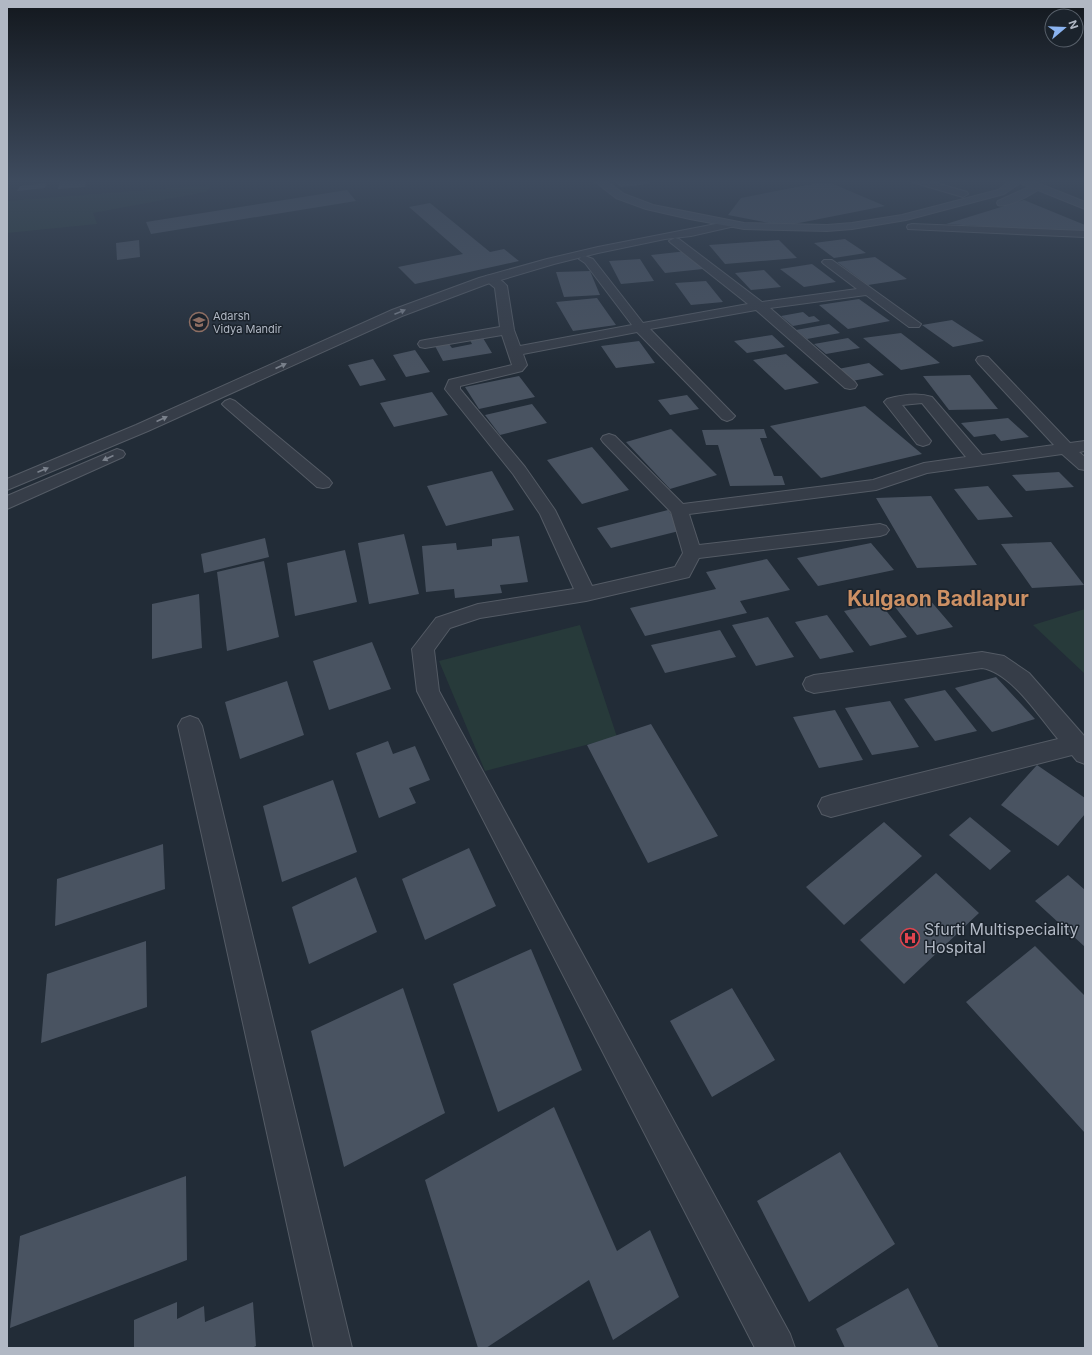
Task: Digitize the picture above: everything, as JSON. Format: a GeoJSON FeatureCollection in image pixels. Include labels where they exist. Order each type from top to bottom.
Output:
{"type":"FeatureCollection","features":[{"type":"Feature","properties":{"kind":"street"},"geometry":{"type":"LineString","coordinates":[[323,483],[236,401],[406,322],[496,283],[598,250],[630,243]]}},
{"type":"Feature","properties":{"kind":"street"},"geometry":{"type":"LineString","coordinates":[[7,485],[149,424],[397,312],[585,259],[664,243]]}},
{"type":"Feature","properties":{"kind":"street"},"geometry":{"type":"LineString","coordinates":[[678,243],[759,306],[850,385]]}},
{"type":"Feature","properties":{"kind":"street"},"geometry":{"type":"LineString","coordinates":[[585,259],[640,327],[727,416]]}},
{"type":"Feature","properties":{"kind":"street"},"geometry":{"type":"LineString","coordinates":[[828,262],[914,324]]}},
{"type":"Feature","properties":{"kind":"street"},"geometry":{"type":"LineString","coordinates":[[496,283],[507,330],[520,365],[517,368],[457,382],[454,384],[452,389],[519,471],[549,514],[586,594]]}},
{"type":"Feature","properties":{"kind":"street"},"geometry":{"type":"LineString","coordinates":[[514,351],[759,306],[869,291]]}},
{"type":"Feature","properties":{"kind":"street"},"geometry":{"type":"LineString","coordinates":[[425,344],[507,330]]}},
{"type":"Feature","properties":{"kind":"street"},"geometry":{"type":"LineString","coordinates":[[983,360],[1066,449],[1085,465]]}},
{"type":"Feature","properties":{"kind":"street"},"geometry":{"type":"LineString","coordinates":[[923,441],[892,402],[921,398],[927,400],[978,461]]}},
{"type":"Feature","properties":{"kind":"street"},"geometry":{"type":"LineString","coordinates":[[609,439],[679,510],[692,553],[682,572],[586,594],[478,611],[443,623],[423,649],[428,691],[776,1348]]}},
{"type":"Feature","properties":{"kind":"street"},"geometry":{"type":"LineString","coordinates":[[679,510],[876,485],[924,468],[1085,446]]}},
{"type":"Feature","properties":{"kind":"street"},"geometry":{"type":"LineString","coordinates":[[7,503],[130,449]]}},
{"type":"Feature","properties":{"kind":"street"},"geometry":{"type":"LineString","coordinates":[[692,553],[709,549],[880,530]]}},
{"type":"Feature","properties":{"kind":"street"},"geometry":{"type":"LineString","coordinates":[[814,684],[982,660],[996,662],[1021,679],[1081,749],[831,806]]}},
{"type":"Feature","properties":{"kind":"street"},"geometry":{"type":"LineString","coordinates":[[190,726],[333,1348]]}},
{"type":"Feature","properties":{"kind":"shaded area"},"geometry":{"type":"Polygon","coordinates":[[[1085,609],[1085,674],[1033,625],[1085,609]]]}},
{"type":"Feature","properties":{"kind":"shaded area"},"geometry":{"type":"Polygon","coordinates":[[[580,625],[617,737],[485,771],[439,661],[580,625]]]}},
{"type":"Feature","properties":{"kind":"building"},"geometry":{"type":"Polygon","coordinates":[[[116,243],[139,243],[140,257],[117,260],[116,243]]]}},
{"type":"Feature","properties":{"kind":"building"},"geometry":{"type":"Polygon","coordinates":[[[451,243],[479,243],[490,252],[504,249],[519,261],[415,284],[398,267],[463,254],[451,243]]]}},
{"type":"Feature","properties":{"kind":"building"},"geometry":{"type":"Polygon","coordinates":[[[782,243],[797,258],[725,264],[709,245],[782,243]]]}},
{"type":"Feature","properties":{"kind":"building"},"geometry":{"type":"Polygon","coordinates":[[[814,243],[851,243],[866,253],[834,258],[814,243]]]}},
{"type":"Feature","properties":{"kind":"building"},"geometry":{"type":"Polygon","coordinates":[[[687,251],[703,269],[665,273],[651,255],[687,251]]]}},
{"type":"Feature","properties":{"kind":"building"},"geometry":{"type":"Polygon","coordinates":[[[875,257],[907,279],[868,285],[837,262],[875,257]]]}},
{"type":"Feature","properties":{"kind":"building"},"geometry":{"type":"Polygon","coordinates":[[[640,259],[654,281],[621,284],[609,261],[640,259]]]}},
{"type":"Feature","properties":{"kind":"building"},"geometry":{"type":"Polygon","coordinates":[[[812,264],[836,282],[804,287],[780,269],[812,264]]]}},
{"type":"Feature","properties":{"kind":"building"},"geometry":{"type":"Polygon","coordinates":[[[764,270],[781,287],[751,290],[735,273],[764,270]]]}},
{"type":"Feature","properties":{"kind":"building"},"geometry":{"type":"Polygon","coordinates":[[[590,271],[600,295],[564,297],[556,272],[590,271]]]}},
{"type":"Feature","properties":{"kind":"building"},"geometry":{"type":"Polygon","coordinates":[[[706,281],[723,302],[691,305],[675,283],[706,281]]]}},
{"type":"Feature","properties":{"kind":"building"},"geometry":{"type":"Polygon","coordinates":[[[597,298],[616,325],[573,331],[556,302],[597,298]]]}},
{"type":"Feature","properties":{"kind":"building"},"geometry":{"type":"Polygon","coordinates":[[[859,299],[890,321],[848,329],[819,305],[859,299]]]}},
{"type":"Feature","properties":{"kind":"building"},"geometry":{"type":"Polygon","coordinates":[[[803,312],[809,317],[814,316],[820,321],[793,326],[781,316],[803,312]]]}},
{"type":"Feature","properties":{"kind":"building"},"geometry":{"type":"Polygon","coordinates":[[[952,320],[984,341],[953,347],[922,325],[952,320]]]}},
{"type":"Feature","properties":{"kind":"building"},"geometry":{"type":"Polygon","coordinates":[[[829,324],[840,333],[807,339],[796,330],[829,324]]]}},
{"type":"Feature","properties":{"kind":"building"},"geometry":{"type":"Polygon","coordinates":[[[901,333],[940,363],[901,370],[863,338],[901,333]]]}},
{"type":"Feature","properties":{"kind":"building"},"geometry":{"type":"Polygon","coordinates":[[[772,335],[785,347],[747,353],[734,341],[772,335]]]}},
{"type":"Feature","properties":{"kind":"building"},"geometry":{"type":"Polygon","coordinates":[[[483,338],[492,353],[443,361],[435,346],[449,344],[452,348],[472,344],[470,340],[483,338]]]}},
{"type":"Feature","properties":{"kind":"building"},"geometry":{"type":"Polygon","coordinates":[[[848,338],[860,348],[826,354],[814,344],[848,338]]]}},
{"type":"Feature","properties":{"kind":"building"},"geometry":{"type":"Polygon","coordinates":[[[639,341],[655,363],[616,368],[601,346],[639,341]]]}},
{"type":"Feature","properties":{"kind":"building"},"geometry":{"type":"Polygon","coordinates":[[[415,350],[430,372],[406,377],[393,355],[415,350]]]}},
{"type":"Feature","properties":{"kind":"building"},"geometry":{"type":"Polygon","coordinates":[[[786,354],[819,383],[785,390],[753,360],[786,354]]]}},
{"type":"Feature","properties":{"kind":"building"},"geometry":{"type":"Polygon","coordinates":[[[373,359],[386,380],[360,386],[348,365],[373,359]]]}},
{"type":"Feature","properties":{"kind":"building"},"geometry":{"type":"Polygon","coordinates":[[[869,363],[884,375],[852,381],[838,369],[869,363]]]}},
{"type":"Feature","properties":{"kind":"building"},"geometry":{"type":"Polygon","coordinates":[[[970,375],[998,409],[949,410],[923,376],[970,375]]]}},
{"type":"Feature","properties":{"kind":"building"},"geometry":{"type":"Polygon","coordinates":[[[519,376],[535,397],[479,409],[465,387],[519,376]]]}},
{"type":"Feature","properties":{"kind":"building"},"geometry":{"type":"Polygon","coordinates":[[[432,392],[448,415],[394,427],[380,403],[432,392]]]}},
{"type":"Feature","properties":{"kind":"building"},"geometry":{"type":"Polygon","coordinates":[[[687,395],[699,409],[670,415],[658,400],[687,395]]]}},
{"type":"Feature","properties":{"kind":"building"},"geometry":{"type":"Polygon","coordinates":[[[532,404],[547,423],[500,435],[485,415],[532,404]]]}},
{"type":"Feature","properties":{"kind":"building"},"geometry":{"type":"Polygon","coordinates":[[[865,406],[922,454],[821,478],[770,426],[865,406]]]}},
{"type":"Feature","properties":{"kind":"building"},"geometry":{"type":"Polygon","coordinates":[[[1008,418],[1029,437],[1001,441],[995,434],[974,437],[961,423],[1008,418]]]}},
{"type":"Feature","properties":{"kind":"building"},"geometry":{"type":"Polygon","coordinates":[[[671,429],[717,475],[670,489],[626,442],[671,429]]]}},
{"type":"Feature","properties":{"kind":"building"},"geometry":{"type":"Polygon","coordinates":[[[764,429],[767,438],[760,438],[774,476],[782,476],[785,485],[730,486],[718,445],[706,445],[702,430],[764,429]]]}},
{"type":"Feature","properties":{"kind":"building"},"geometry":{"type":"Polygon","coordinates":[[[592,447],[629,490],[582,504],[547,460],[592,447]]]}},
{"type":"Feature","properties":{"kind":"building"},"geometry":{"type":"Polygon","coordinates":[[[492,471],[514,510],[446,526],[427,486],[492,471]]]}},
{"type":"Feature","properties":{"kind":"building"},"geometry":{"type":"Polygon","coordinates":[[[1059,472],[1074,487],[1026,491],[1012,475],[1059,472]]]}},
{"type":"Feature","properties":{"kind":"building"},"geometry":{"type":"Polygon","coordinates":[[[988,486],[1013,517],[978,520],[954,489],[988,486]]]}},
{"type":"Feature","properties":{"kind":"building"},"geometry":{"type":"Polygon","coordinates":[[[931,496],[977,565],[917,568],[876,498],[931,496]]]}},
{"type":"Feature","properties":{"kind":"building"},"geometry":{"type":"Polygon","coordinates":[[[668,510],[683,530],[611,548],[597,528],[668,510]]]}},
{"type":"Feature","properties":{"kind":"building"},"geometry":{"type":"Polygon","coordinates":[[[404,534],[419,594],[369,604],[358,543],[404,534]]]}},
{"type":"Feature","properties":{"kind":"building"},"geometry":{"type":"Polygon","coordinates":[[[519,536],[528,582],[500,585],[502,593],[455,598],[454,589],[426,592],[422,546],[456,543],[457,550],[492,546],[492,539],[519,536]]]}},
{"type":"Feature","properties":{"kind":"building"},"geometry":{"type":"Polygon","coordinates":[[[265,538],[269,557],[204,573],[201,554],[265,538]]]}},
{"type":"Feature","properties":{"kind":"building"},"geometry":{"type":"Polygon","coordinates":[[[1051,542],[1084,585],[1032,588],[1001,544],[1051,542]]]}},
{"type":"Feature","properties":{"kind":"building"},"geometry":{"type":"Polygon","coordinates":[[[871,543],[894,570],[818,586],[797,558],[871,543]]]}},
{"type":"Feature","properties":{"kind":"building"},"geometry":{"type":"Polygon","coordinates":[[[345,550],[357,602],[295,616],[287,563],[345,550]]]}},
{"type":"Feature","properties":{"kind":"building"},"geometry":{"type":"Polygon","coordinates":[[[767,559],[790,590],[740,601],[747,613],[645,636],[630,608],[716,589],[706,572],[767,559]]]}},
{"type":"Feature","properties":{"kind":"building"},"geometry":{"type":"Polygon","coordinates":[[[264,561],[279,637],[227,651],[217,572],[264,561]]]}},
{"type":"Feature","properties":{"kind":"building"},"geometry":{"type":"Polygon","coordinates":[[[199,594],[202,648],[152,659],[152,604],[199,594]]]}},
{"type":"Feature","properties":{"kind":"building"},"geometry":{"type":"Polygon","coordinates":[[[929,599],[953,627],[917,635],[895,607],[929,599]]]}},
{"type":"Feature","properties":{"kind":"building"},"geometry":{"type":"Polygon","coordinates":[[[880,603],[907,637],[870,646],[844,611],[880,603]]]}},
{"type":"Feature","properties":{"kind":"building"},"geometry":{"type":"Polygon","coordinates":[[[827,615],[854,652],[820,659],[795,622],[827,615]]]}},
{"type":"Feature","properties":{"kind":"building"},"geometry":{"type":"Polygon","coordinates":[[[768,617],[794,657],[756,666],[732,625],[768,617]]]}},
{"type":"Feature","properties":{"kind":"building"},"geometry":{"type":"Polygon","coordinates":[[[720,630],[736,657],[665,673],[651,645],[720,630]]]}},
{"type":"Feature","properties":{"kind":"building"},"geometry":{"type":"Polygon","coordinates":[[[372,642],[391,689],[329,710],[313,661],[372,642]]]}},
{"type":"Feature","properties":{"kind":"building"},"geometry":{"type":"Polygon","coordinates":[[[996,677],[1035,719],[992,732],[955,688],[996,677]]]}},
{"type":"Feature","properties":{"kind":"building"},"geometry":{"type":"Polygon","coordinates":[[[287,681],[304,735],[240,759],[225,702],[287,681]]]}},
{"type":"Feature","properties":{"kind":"building"},"geometry":{"type":"Polygon","coordinates":[[[945,690],[977,731],[935,741],[904,699],[945,690]]]}},
{"type":"Feature","properties":{"kind":"building"},"geometry":{"type":"Polygon","coordinates":[[[890,701],[919,747],[872,755],[845,708],[890,701]]]}},
{"type":"Feature","properties":{"kind":"building"},"geometry":{"type":"Polygon","coordinates":[[[835,710],[863,760],[819,768],[793,717],[835,710]]]}},
{"type":"Feature","properties":{"kind":"building"},"geometry":{"type":"Polygon","coordinates":[[[651,724],[718,836],[648,863],[587,745],[651,724]]]}},
{"type":"Feature","properties":{"kind":"building"},"geometry":{"type":"Polygon","coordinates":[[[388,741],[393,754],[415,746],[430,780],[409,788],[416,803],[379,818],[356,753],[388,741]]]}},
{"type":"Feature","properties":{"kind":"building"},"geometry":{"type":"Polygon","coordinates":[[[1037,765],[1085,798],[1085,814],[1058,846],[1001,805],[1037,765]]]}},
{"type":"Feature","properties":{"kind":"building"},"geometry":{"type":"Polygon","coordinates":[[[333,780],[357,852],[282,882],[263,806],[333,780]]]}},
{"type":"Feature","properties":{"kind":"building"},"geometry":{"type":"Polygon","coordinates":[[[970,817],[1011,851],[990,870],[949,835],[970,817]]]}},
{"type":"Feature","properties":{"kind":"building"},"geometry":{"type":"Polygon","coordinates":[[[884,822],[922,856],[844,925],[806,887],[884,822]]]}},
{"type":"Feature","properties":{"kind":"building"},"geometry":{"type":"Polygon","coordinates":[[[163,844],[165,889],[55,926],[57,879],[163,844]]]}},
{"type":"Feature","properties":{"kind":"building"},"geometry":{"type":"Polygon","coordinates":[[[469,848],[496,906],[425,940],[402,879],[469,848]]]}},
{"type":"Feature","properties":{"kind":"building"},"geometry":{"type":"Polygon","coordinates":[[[936,873],[979,913],[904,984],[860,940],[936,873]]]}},
{"type":"Feature","properties":{"kind":"building"},"geometry":{"type":"Polygon","coordinates":[[[1068,875],[1085,890],[1085,947],[1035,901],[1068,875]]]}},
{"type":"Feature","properties":{"kind":"building"},"geometry":{"type":"Polygon","coordinates":[[[356,877],[377,932],[309,964],[292,907],[356,877]]]}},
{"type":"Feature","properties":{"kind":"building"},"geometry":{"type":"Polygon","coordinates":[[[146,941],[147,1007],[41,1043],[47,974],[146,941]]]}},
{"type":"Feature","properties":{"kind":"building"},"geometry":{"type":"Polygon","coordinates":[[[1035,946],[1085,996],[1085,1133],[966,1002],[1035,946]]]}},
{"type":"Feature","properties":{"kind":"building"},"geometry":{"type":"Polygon","coordinates":[[[531,949],[582,1070],[498,1112],[453,984],[531,949]]]}},
{"type":"Feature","properties":{"kind":"building"},"geometry":{"type":"Polygon","coordinates":[[[403,988],[445,1113],[344,1167],[311,1031],[403,988]]]}},
{"type":"Feature","properties":{"kind":"building"},"geometry":{"type":"Polygon","coordinates":[[[732,988],[775,1060],[712,1097],[670,1021],[732,988]]]}},
{"type":"Feature","properties":{"kind":"building"},"geometry":{"type":"Polygon","coordinates":[[[554,1107],[617,1251],[650,1230],[679,1297],[613,1340],[589,1280],[486,1348],[478,1348],[425,1180],[554,1107]]]}},
{"type":"Feature","properties":{"kind":"building"},"geometry":{"type":"Polygon","coordinates":[[[840,1152],[895,1244],[809,1302],[757,1201],[840,1152]]]}},
{"type":"Feature","properties":{"kind":"building"},"geometry":{"type":"Polygon","coordinates":[[[186,1176],[187,1260],[10,1328],[20,1236],[186,1176]]]}},
{"type":"Feature","properties":{"kind":"building"},"geometry":{"type":"Polygon","coordinates":[[[908,1288],[939,1348],[845,1348],[836,1329],[908,1288]]]}},
{"type":"Feature","properties":{"kind":"building"},"geometry":{"type":"Polygon","coordinates":[[[177,1302],[177,1319],[204,1306],[205,1322],[253,1302],[256,1346],[252,1348],[134,1348],[134,1320],[177,1302]]]}},
{"type":"Feature","properties":{"kind":"place","name":"Adarsh Vidya Mandir"},"geometry":{"type":"Point","coordinates":[199,322]}},
{"type":"Feature","properties":{"kind":"place","name":"Sfurti Multispeciality Hospital"},"geometry":{"type":"Point","coordinates":[910,938]}},
{"type":"Feature","properties":{"kind":"district","name":"Kulgaon Badlapur"},"geometry":{"type":"Point","coordinates":[938,598]}}]}
